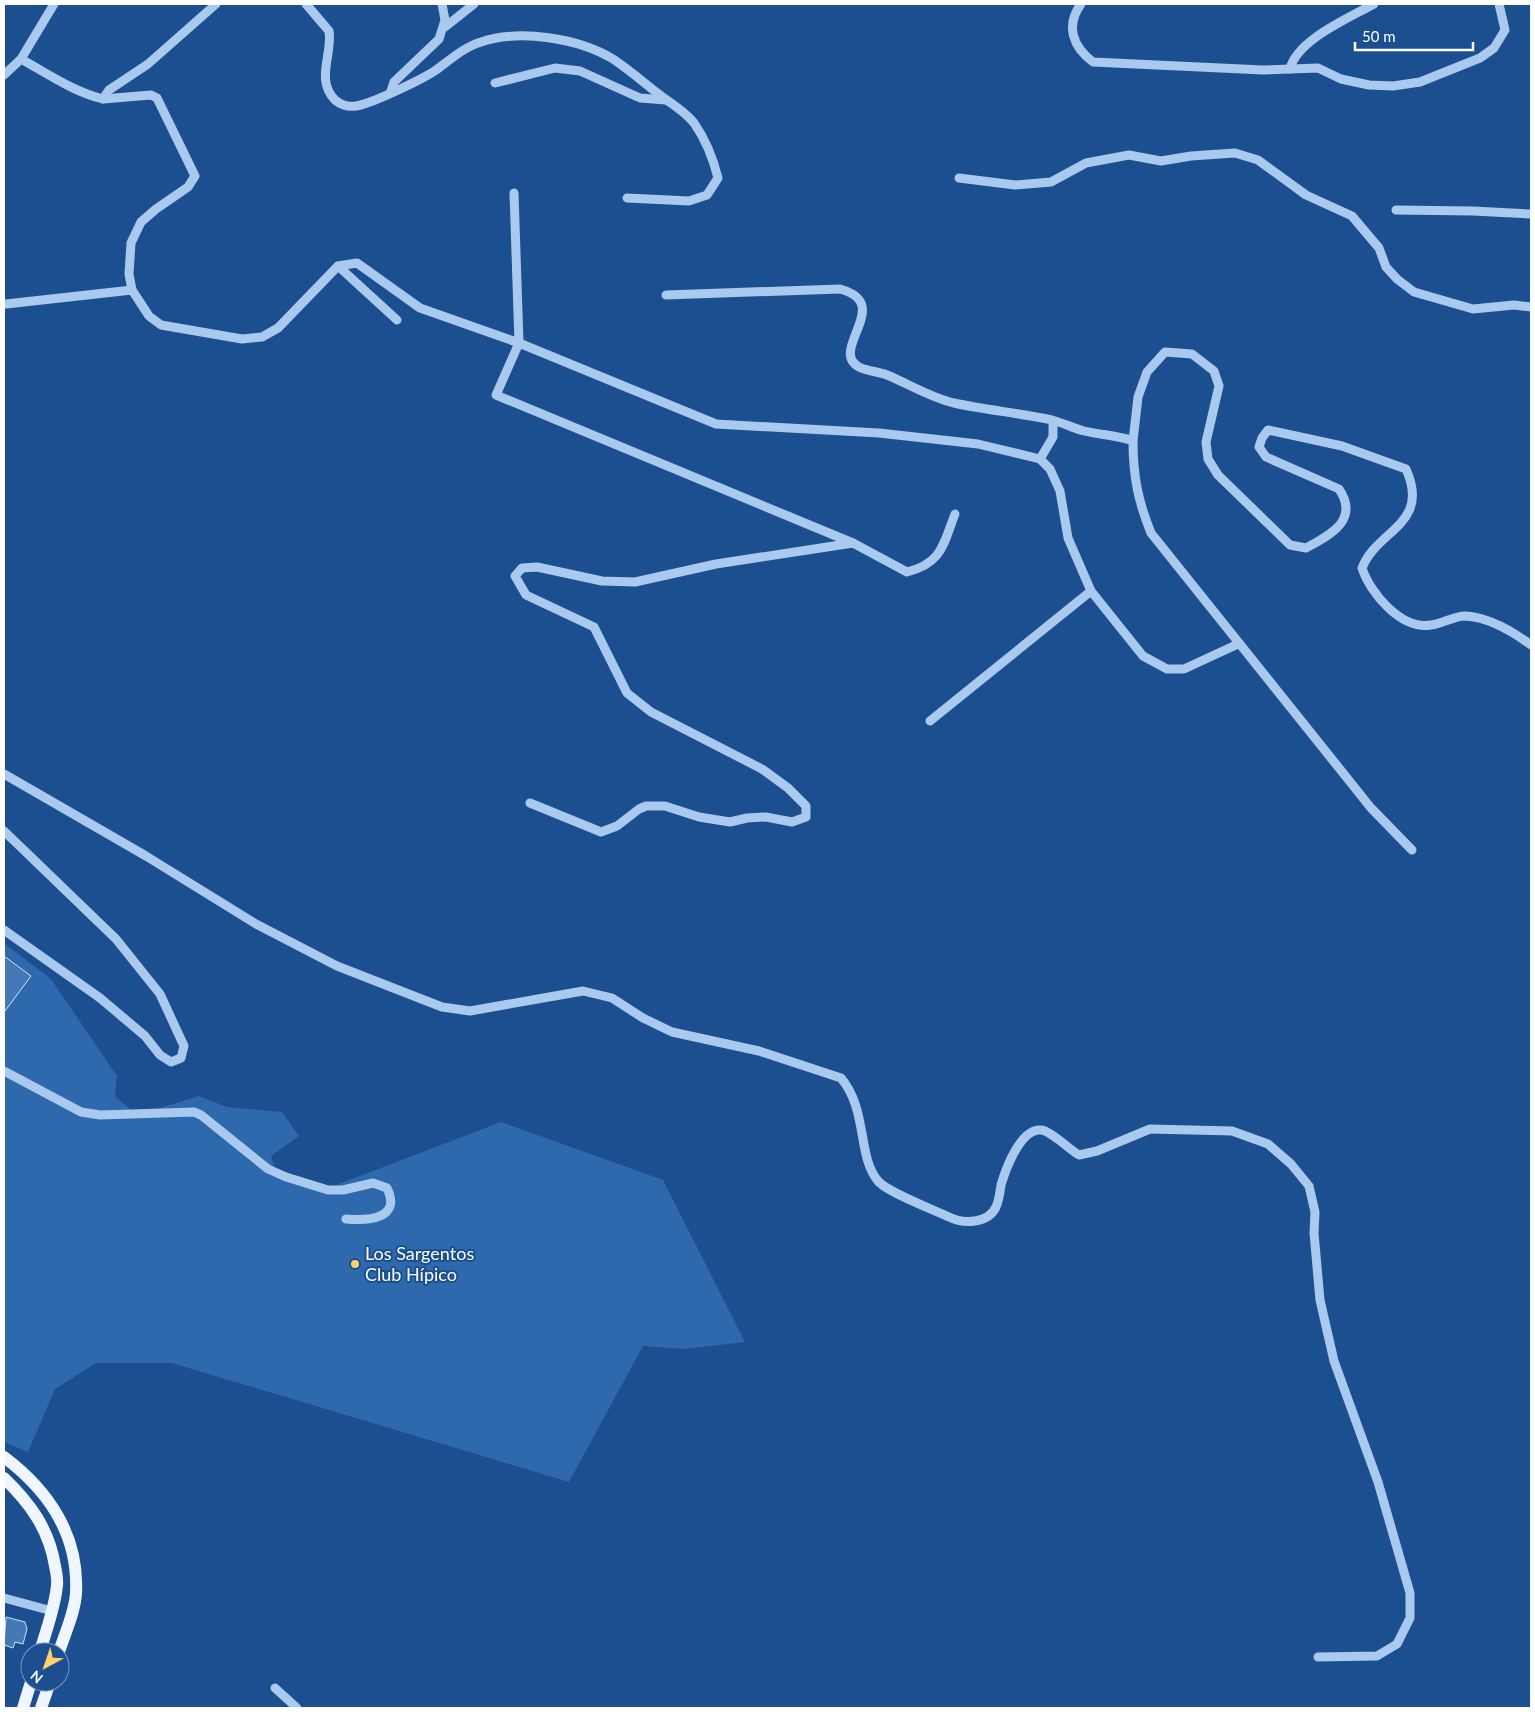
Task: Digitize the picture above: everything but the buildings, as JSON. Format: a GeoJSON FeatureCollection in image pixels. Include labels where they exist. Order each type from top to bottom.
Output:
{"type":"FeatureCollection","features":[{"type":"Feature","properties":{"kind":"main road"},"geometry":{"type":"LineString","coordinates":[[4,1457],[24,1472],[46,1496],[71,1542],[76,1594],[62,1642]]}},
{"type":"Feature","properties":{"kind":"main road"},"geometry":{"type":"LineString","coordinates":[[4,1478],[28,1503],[48,1538],[58,1584],[43,1642]]}},
{"type":"Feature","properties":{"kind":"main road"},"geometry":{"type":"LineString","coordinates":[[52,1611],[71,1616]]}},
{"type":"Feature","properties":{"kind":"main road"},"geometry":{"type":"LineString","coordinates":[[23,1708],[28,1692]]}},
{"type":"Feature","properties":{"kind":"main road"},"geometry":{"type":"LineString","coordinates":[[41,1708],[47,1692]]}},
{"type":"Feature","properties":{"kind":"street"},"geometry":{"type":"LineString","coordinates":[[4,75],[21,60],[54,4]]}},
{"type":"Feature","properties":{"kind":"street"},"geometry":{"type":"LineString","coordinates":[[103,99],[109,90],[148,64],[216,4]]}},
{"type":"Feature","properties":{"kind":"street"},"geometry":{"type":"LineString","coordinates":[[306,4],[329,31],[330,37],[325,63],[326,81],[329,91],[344,106],[355,106],[435,71],[458,54],[480,42],[513,36],[544,37],[576,44],[612,59],[693,121],[711,151],[718,178],[706,195],[689,201],[627,198]]}},
{"type":"Feature","properties":{"kind":"street"},"geometry":{"type":"LineString","coordinates":[[442,4],[445,27]]}},
{"type":"Feature","properties":{"kind":"street"},"geometry":{"type":"LineString","coordinates":[[391,91],[392,84],[435,44],[445,27],[474,4]]}},
{"type":"Feature","properties":{"kind":"street"},"geometry":{"type":"LineString","coordinates":[[1081,4],[1073,24],[1074,41],[1080,53],[1092,62],[1263,70],[1318,68],[1340,79],[1369,85],[1393,86],[1420,82],[1480,58],[1494,48],[1505,30],[1499,4]]}},
{"type":"Feature","properties":{"kind":"street"},"geometry":{"type":"LineString","coordinates":[[1290,69],[1293,58],[1312,41],[1374,4]]}},
{"type":"Feature","properties":{"kind":"street"},"geometry":{"type":"LineString","coordinates":[[21,60],[79,92],[103,99],[151,95],[157,98],[194,176],[188,187],[141,222],[136,231],[128,257],[128,274],[132,290],[149,316],[161,325],[242,339],[262,337],[278,328],[338,266],[357,262],[420,308],[519,343],[716,424],[879,432],[978,444],[1040,459],[1050,469],[1060,491],[1068,538],[1091,591],[1143,656],[1167,669],[1184,669],[1238,644]]}},
{"type":"Feature","properties":{"kind":"street"},"geometry":{"type":"LineString","coordinates":[[496,83],[555,68],[580,71],[640,98],[666,100]]}},
{"type":"Feature","properties":{"kind":"street"},"geometry":{"type":"LineString","coordinates":[[959,178],[1015,185],[1051,182],[1086,163],[1129,156],[1161,161],[1191,156],[1235,153],[1258,160],[1306,195],[1352,216],[1379,248],[1386,266],[1396,279],[1414,292],[1473,309],[1514,305],[1531,308]]}},
{"type":"Feature","properties":{"kind":"street"},"geometry":{"type":"LineString","coordinates":[[514,193],[519,343],[496,395],[853,543],[906,572],[925,567],[940,552],[956,514]]}},
{"type":"Feature","properties":{"kind":"street"},"geometry":{"type":"LineString","coordinates":[[1396,210],[1473,210],[1531,214]]}},
{"type":"Feature","properties":{"kind":"street"},"geometry":{"type":"LineString","coordinates":[[338,266],[397,320]]}},
{"type":"Feature","properties":{"kind":"street"},"geometry":{"type":"LineString","coordinates":[[666,295],[840,289],[853,293],[861,299],[864,309],[851,350],[854,362],[860,368],[886,375],[952,402],[1053,421],[1085,431],[1121,437],[1132,441]]}},
{"type":"Feature","properties":{"kind":"street"},"geometry":{"type":"LineString","coordinates":[[6,304],[132,290]]}},
{"type":"Feature","properties":{"kind":"street"},"geometry":{"type":"LineString","coordinates":[[1412,850],[1371,808],[1238,644],[1151,532],[1139,504],[1133,470],[1132,441],[1138,397],[1147,372],[1165,352],[1192,354],[1214,371],[1219,386],[1206,442],[1208,459],[1218,475],[1290,545],[1306,548],[1335,532],[1347,511],[1346,499],[1339,489],[1266,457],[1259,447],[1262,438],[1268,430],[1342,446],[1406,469],[1413,484],[1413,503],[1395,531],[1367,554],[1362,568],[1376,596],[1398,616],[1412,622],[1430,626],[1463,616],[1481,618],[1513,632],[1531,645]]}},
{"type":"Feature","properties":{"kind":"street"},"geometry":{"type":"LineString","coordinates":[[1040,459],[1053,437],[1053,421]]}},
{"type":"Feature","properties":{"kind":"street"},"geometry":{"type":"LineString","coordinates":[[530,803],[601,832],[618,826],[639,809],[646,806],[665,806],[698,817],[730,822],[766,817],[792,822],[806,818],[806,806],[788,788],[762,769],[651,712],[626,693],[594,627],[526,595],[515,576],[522,568],[537,567],[602,580],[635,582],[716,564],[853,543]]}},
{"type":"Feature","properties":{"kind":"street"},"geometry":{"type":"LineString","coordinates":[[930,721],[1091,591]]}},
{"type":"Feature","properties":{"kind":"street"},"geometry":{"type":"LineString","coordinates":[[4,774],[146,856],[256,924],[337,966],[442,1006],[470,1011],[582,991],[612,998],[644,1018],[672,1032],[758,1051],[841,1078],[850,1088],[858,1109],[870,1166],[879,1182],[955,1220],[973,1222],[988,1216],[996,1208],[1002,1182],[1016,1149],[1027,1134],[1039,1130],[1048,1132],[1079,1155],[1097,1151],[1150,1130],[1232,1131],[1268,1144],[1290,1164],[1309,1186],[1315,1212],[1314,1234],[1320,1300],[1334,1360],[1378,1482],[1410,1593],[1410,1618],[1397,1644],[1377,1656],[1318,1657]]}},
{"type":"Feature","properties":{"kind":"street"},"geometry":{"type":"LineString","coordinates":[[4,831],[116,939],[160,994],[184,1046],[181,1058],[171,1062],[160,1055],[144,1036],[100,998],[4,930]]}},
{"type":"Feature","properties":{"kind":"street"},"geometry":{"type":"LineString","coordinates":[[4,1071],[81,1112],[100,1115],[194,1112],[201,1114],[268,1168],[328,1190],[343,1190],[373,1183],[388,1188],[392,1197],[390,1207],[385,1214],[366,1221],[346,1219]]}},
{"type":"Feature","properties":{"kind":"street"},"geometry":{"type":"LineString","coordinates":[[4,1598],[52,1611]]}},
{"type":"Feature","properties":{"kind":"street"},"geometry":{"type":"LineString","coordinates":[[275,1688],[298,1708]]}},
{"type":"Feature","properties":{"kind":"shaded area","name":"Los Sargentos Club Hípico"},"geometry":{"type":"Polygon","coordinates":[[[4,943],[51,979],[117,1076],[115,1096],[131,1110],[160,1108],[199,1096],[227,1107],[282,1112],[299,1136],[271,1156],[275,1169],[331,1187],[501,1122],[663,1180],[745,1342],[685,1349],[643,1346],[569,1482],[172,1363],[96,1363],[55,1389],[28,1452],[4,1442],[4,943]]]}},
{"type":"Feature","properties":{"kind":"place","name":"Los Sargentos Club Hípico"},"geometry":{"type":"Point","coordinates":[355,1264]}}]}
